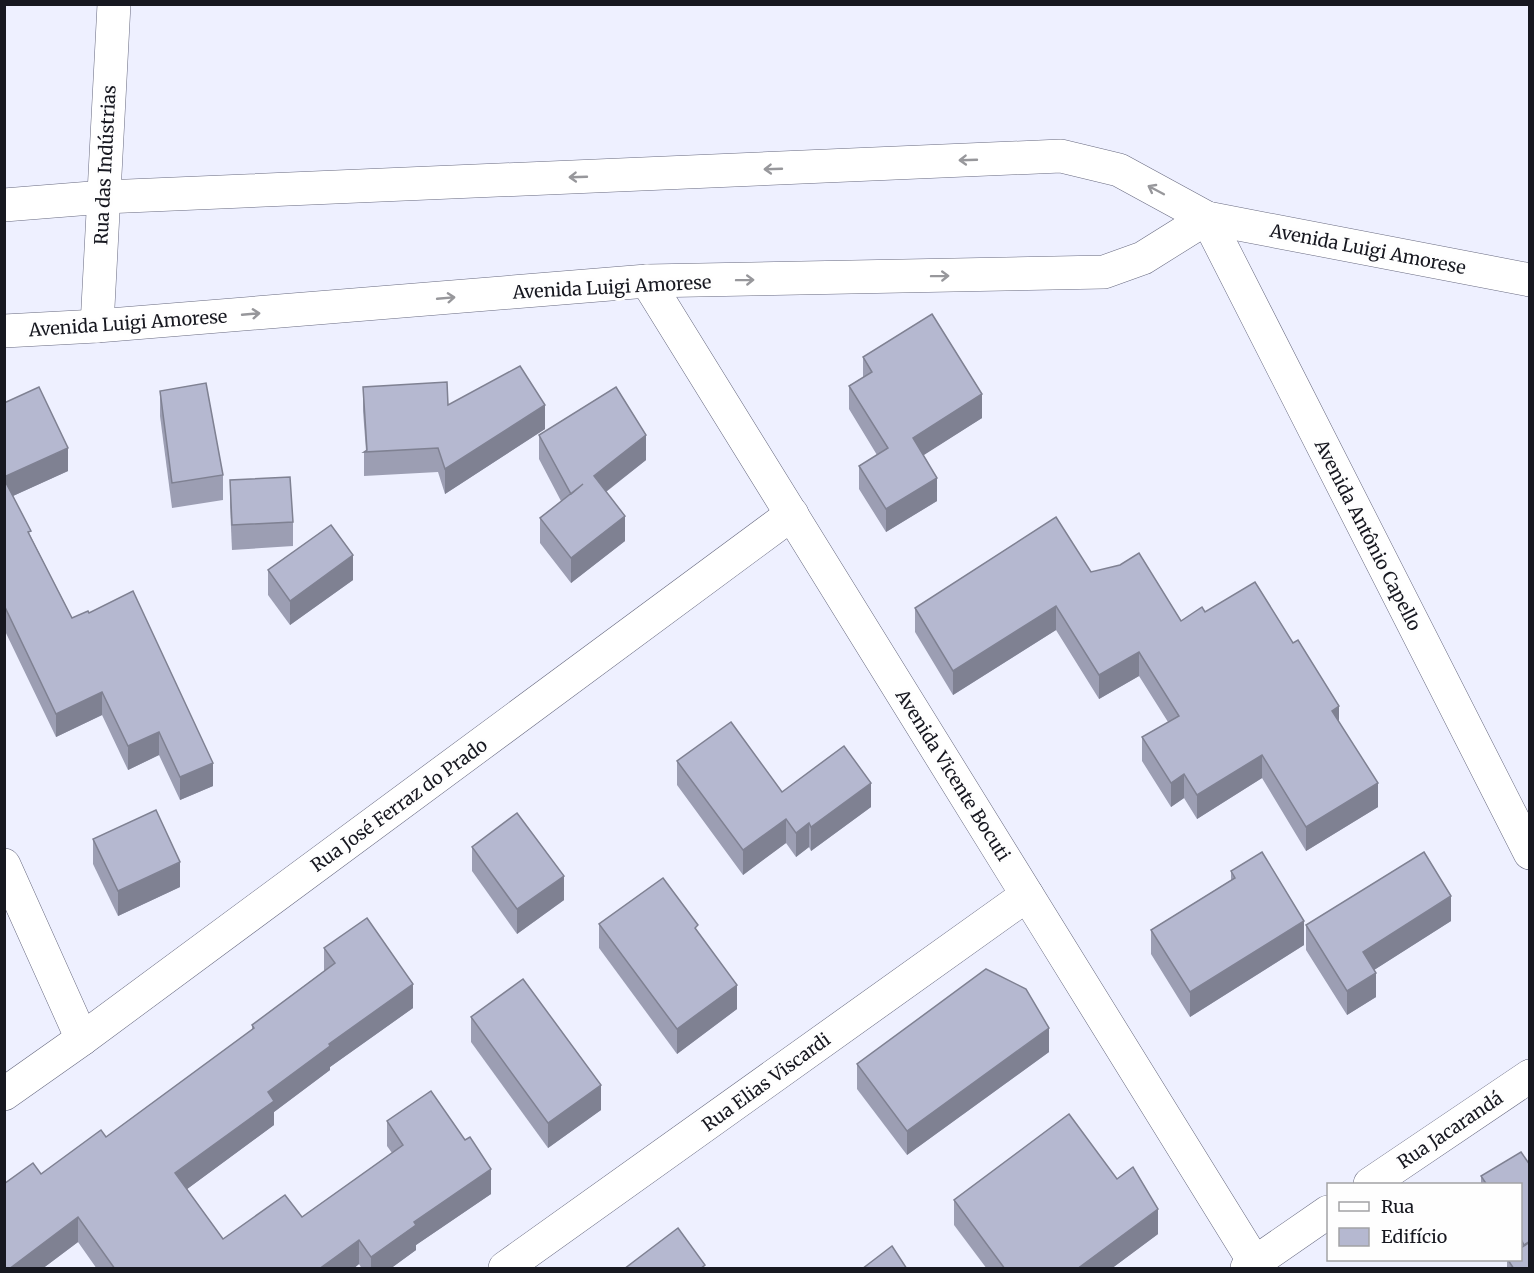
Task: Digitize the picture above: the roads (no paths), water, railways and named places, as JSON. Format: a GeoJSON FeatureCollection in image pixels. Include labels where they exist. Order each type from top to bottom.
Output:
{"type":"FeatureCollection","features":[{"type":"Feature","properties":{"kind":"street","name":"Rua das Indústrias"},"geometry":{"type":"LineString","coordinates":[[97,326],[114,4]]}},
{"type":"Feature","properties":{"kind":"street","name":"Avenida Luigi Amorese"},"geometry":{"type":"LineString","coordinates":[[4,205],[104,197],[1061,156],[1119,170],[1207,218],[1530,280]]}},
{"type":"Feature","properties":{"kind":"street","name":"Avenida Luigi Amorese"},"geometry":{"type":"LineString","coordinates":[[4,331],[97,326],[647,281],[1104,272],[1143,258],[1207,218]]}},
{"type":"Feature","properties":{"kind":"street","name":"Avenida Antônio Capello"},"geometry":{"type":"LineString","coordinates":[[1207,218],[1530,853]]}},
{"type":"Feature","properties":{"kind":"street","name":"Avenida Vicente Bocuti"},"geometry":{"type":"LineString","coordinates":[[647,281],[1027,895],[1253,1267]]}},
{"type":"Feature","properties":{"kind":"street","name":"Rua José Ferraz do Prado"},"geometry":{"type":"LineString","coordinates":[[4,1094],[82,1039],[792,514]]}},
{"type":"Feature","properties":{"kind":"street"},"geometry":{"type":"LineString","coordinates":[[4,865],[82,1039]]}},
{"type":"Feature","properties":{"kind":"street","name":"Rua Elias Viscardi"},"geometry":{"type":"LineString","coordinates":[[505,1269],[1027,895]]}},
{"type":"Feature","properties":{"kind":"street","name":"Rua Jacarandá"},"geometry":{"type":"LineString","coordinates":[[1373,1183],[1530,1076]]}},
{"type":"Feature","properties":{"kind":"street"},"geometry":{"type":"LineString","coordinates":[[1253,1267],[1327,1213]]}}]}
